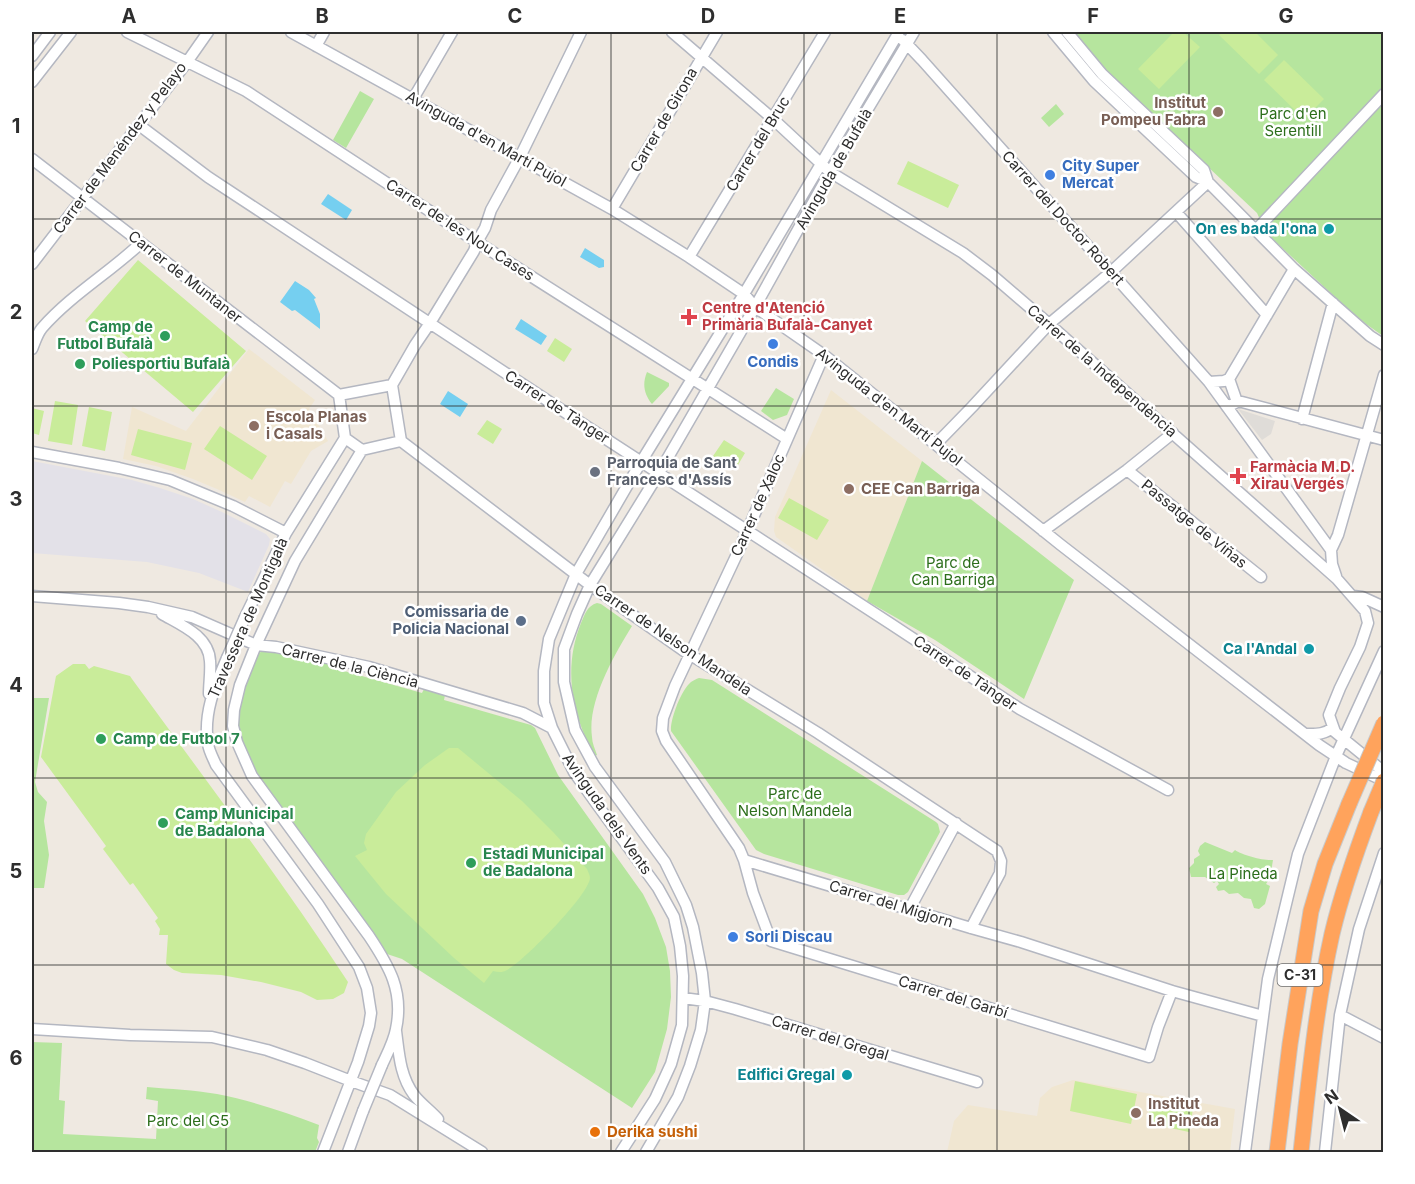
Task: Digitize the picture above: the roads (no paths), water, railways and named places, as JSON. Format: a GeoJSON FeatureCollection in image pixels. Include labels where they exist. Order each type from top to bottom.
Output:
{"type":"FeatureCollection","features":[{"type":"Feature","properties":{"kind":"highway","name":"C-31"},"geometry":{"type":"LineString","coordinates":[[1276,1152],[1311,911],[1325,864],[1383,723]]}},
{"type":"Feature","properties":{"kind":"highway","name":"C-31"},"geometry":{"type":"LineString","coordinates":[[1301,1152],[1313,1038],[1332,935],[1351,866],[1383,781]]}},
{"type":"Feature","properties":{"kind":"street"},"geometry":{"type":"LineString","coordinates":[[32,56],[50,32]]}},
{"type":"Feature","properties":{"kind":"street"},"geometry":{"type":"LineString","coordinates":[[32,82],[70,32]]}},
{"type":"Feature","properties":{"kind":"street","name":"Carrer de les Nou Cases"},"geometry":{"type":"LineString","coordinates":[[127,32],[246,91],[477,242],[787,439]]}},
{"type":"Feature","properties":{"kind":"street","name":"Carrer de Menéndez y Pelayo"},"geometry":{"type":"LineString","coordinates":[[32,264],[208,32]]}},
{"type":"Feature","properties":{"kind":"street","name":"Avinguda d'en Martí Pujol"},"geometry":{"type":"LineString","coordinates":[[291,32],[520,157],[689,256],[744,294],[755,307],[824,355],[1043,531],[1304,734],[1346,763],[1383,781]]}},
{"type":"Feature","properties":{"kind":"street"},"geometry":{"type":"LineString","coordinates":[[316,46],[324,32]]}},
{"type":"Feature","properties":{"kind":"street"},"geometry":{"type":"LineString","coordinates":[[413,99],[452,32]]}},
{"type":"Feature","properties":{"kind":"street"},"geometry":{"type":"LineString","coordinates":[[392,385],[339,395],[345,438],[362,450],[401,441],[392,385],[474,250],[491,210],[520,157],[581,32]]}},
{"type":"Feature","properties":{"kind":"street","name":"Carrer de la Independència"},"geometry":{"type":"LineString","coordinates":[[672,32],[773,119],[830,172],[963,253],[1049,324],[1337,579],[1365,611],[1368,623],[1329,715],[1332,727]]}},
{"type":"Feature","properties":{"kind":"street","name":"Carrer de Girona"},"geometry":{"type":"LineString","coordinates":[[612,209],[717,32]]}},
{"type":"Feature","properties":{"kind":"street","name":"Carrer del Bruc"},"geometry":{"type":"LineString","coordinates":[[689,256],[825,32]]}},
{"type":"Feature","properties":{"kind":"street","name":"Avinguda de Bufalà"},"geometry":{"type":"LineString","coordinates":[[744,294],[897,32]]}},
{"type":"Feature","properties":{"kind":"street","name":"Carrer del Doctor Robert"},"geometry":{"type":"LineString","coordinates":[[897,32],[1209,382],[1232,404],[1330,550]]}},
{"type":"Feature","properties":{"kind":"street","name":"Avinguda de Bufalà"},"geometry":{"type":"LineString","coordinates":[[755,307],[830,172],[914,32]]}},
{"type":"Feature","properties":{"kind":"street"},"geometry":{"type":"LineString","coordinates":[[1053,32],[1094,81],[1196,177],[1208,182],[1294,269],[1383,345]]}},
{"type":"Feature","properties":{"kind":"street"},"geometry":{"type":"LineString","coordinates":[[1067,32],[1102,74],[1204,170],[1208,182]]}},
{"type":"Feature","properties":{"kind":"street"},"geometry":{"type":"LineString","coordinates":[[1256,230],[1383,94]]}},
{"type":"Feature","properties":{"kind":"street","name":"Carrer de Tànger"},"geometry":{"type":"LineString","coordinates":[[139,125],[208,177],[1020,710],[1168,790]]}},
{"type":"Feature","properties":{"kind":"street","name":"Carrer de Muntaner"},"geometry":{"type":"LineString","coordinates":[[32,159],[339,395]]}},
{"type":"Feature","properties":{"kind":"street"},"geometry":{"type":"LineString","coordinates":[[936,444],[1049,324],[1111,272],[1208,182]]}},
{"type":"Feature","properties":{"kind":"street"},"geometry":{"type":"LineString","coordinates":[[1176,212],[1267,315]]}},
{"type":"Feature","properties":{"kind":"street"},"geometry":{"type":"LineString","coordinates":[[32,349],[41,330],[87,286],[141,243]]}},
{"type":"Feature","properties":{"kind":"street"},"geometry":{"type":"LineString","coordinates":[[1294,269],[1229,379],[1232,404],[1383,440]]}},
{"type":"Feature","properties":{"kind":"street","name":"Avinguda dels Vents"},"geometry":{"type":"LineString","coordinates":[[621,1152],[655,1099],[671,1064],[682,1024],[683,976],[680,946],[674,917],[658,888],[574,772],[552,728],[544,703],[544,671],[549,639],[576,574],[691,378],[744,294]]}},
{"type":"Feature","properties":{"kind":"street"},"geometry":{"type":"LineString","coordinates":[[1302,419],[1333,303]]}},
{"type":"Feature","properties":{"kind":"street","name":"Avinguda dels Vents"},"geometry":{"type":"LineString","coordinates":[[646,1152],[678,1097],[700,1035],[705,1001],[702,973],[686,905],[665,862],[595,767],[574,730],[564,682],[564,650],[590,585],[755,307]]}},
{"type":"Feature","properties":{"kind":"street","name":"Carrer de Xaloc"},"geometry":{"type":"LineString","coordinates":[[689,654],[747,530],[824,355]]}},
{"type":"Feature","properties":{"kind":"street"},"geometry":{"type":"LineString","coordinates":[[1337,579],[1330,550],[1338,535],[1383,375]]}},
{"type":"Feature","properties":{"kind":"street"},"geometry":{"type":"LineString","coordinates":[[1209,382],[1229,379]]}},
{"type":"Feature","properties":{"kind":"street"},"geometry":{"type":"LineString","coordinates":[[1043,531],[1127,470],[1173,433]]}},
{"type":"Feature","properties":{"kind":"street","name":"Travessera de Montigalà"},"geometry":{"type":"LineString","coordinates":[[323,1152],[358,1062],[369,1026],[370,1001],[364,979],[352,956],[308,890],[216,765],[208,746],[207,729],[209,703],[245,617],[286,533],[345,438]]}},
{"type":"Feature","properties":{"kind":"street","name":"Carrer de Nelson Mandela"},"geometry":{"type":"LineString","coordinates":[[401,441],[590,585],[689,654],[818,733],[997,851],[1000,873],[971,928]]}},
{"type":"Feature","properties":{"kind":"street","name":"Travessera de Montigalà"},"geometry":{"type":"LineString","coordinates":[[348,1152],[396,1031],[398,1003],[394,980],[383,956],[252,776],[237,742],[233,726],[240,685],[295,561],[362,450]]}},
{"type":"Feature","properties":{"kind":"street"},"geometry":{"type":"LineString","coordinates":[[32,452],[170,480],[233,506],[286,533]]}},
{"type":"Feature","properties":{"kind":"street","name":"Passatge de Viñas"},"geometry":{"type":"LineString","coordinates":[[1127,470],[1261,577]]}},
{"type":"Feature","properties":{"kind":"street","name":"Carrer de la Ciència"},"geometry":{"type":"LineString","coordinates":[[32,596],[148,607],[192,617],[256,645],[276,647],[369,667],[523,713],[552,728]]}},
{"type":"Feature","properties":{"kind":"street"},"geometry":{"type":"LineString","coordinates":[[1353,596],[1362,597],[1383,607]]}},
{"type":"Feature","properties":{"kind":"street","name":"Carrer de la Ciència"},"geometry":{"type":"LineString","coordinates":[[148,607],[194,633],[204,643],[208,650],[210,664],[209,703]]}},
{"type":"Feature","properties":{"kind":"street"},"geometry":{"type":"LineString","coordinates":[[1245,1152],[1268,980],[1298,854],[1336,756],[1383,651]]}},
{"type":"Feature","properties":{"kind":"street"},"geometry":{"type":"LineString","coordinates":[[689,654],[663,718],[662,731],[666,741],[739,848],[744,860]]}},
{"type":"Feature","properties":{"kind":"street"},"geometry":{"type":"LineString","coordinates":[[1304,734],[1318,735],[1327,732],[1332,727],[1383,772]]}},
{"type":"Feature","properties":{"kind":"street"},"geometry":{"type":"LineString","coordinates":[[909,910],[956,823]]}},
{"type":"Feature","properties":{"kind":"street"},"geometry":{"type":"LineString","coordinates":[[1325,1152],[1340,1015],[1359,929],[1383,853]]}},
{"type":"Feature","properties":{"kind":"street","name":"Carrer del Migjorn"},"geometry":{"type":"LineString","coordinates":[[744,860],[1021,942],[1172,991],[1263,1016]]}},
{"type":"Feature","properties":{"kind":"street","name":"Carrer del Garbí"},"geometry":{"type":"LineString","coordinates":[[744,860],[753,893],[771,941],[1125,1050],[1149,1057],[1172,991]]}},
{"type":"Feature","properties":{"kind":"street","name":"Carrer del Gregal"},"geometry":{"type":"LineString","coordinates":[[682,998],[705,1001],[976,1082]]}},
{"type":"Feature","properties":{"kind":"street"},"geometry":{"type":"LineString","coordinates":[[1340,1015],[1383,1038]]}},
{"type":"Feature","properties":{"kind":"street"},"geometry":{"type":"LineString","coordinates":[[32,1029],[212,1037],[267,1050],[390,1095],[482,1152]]}},
{"type":"Feature","properties":{"kind":"street"},"geometry":{"type":"LineString","coordinates":[[396,1031],[404,1078],[415,1096],[448,1130]]}},
{"type":"Feature","properties":{"kind":"water"},"geometry":{"type":"Polygon","coordinates":[[[328,194],[352,210],[346,220],[321,204],[328,194]]]}},
{"type":"Feature","properties":{"kind":"water"},"geometry":{"type":"Polygon","coordinates":[[[585,248],[604,260],[604,267],[599,268],[580,257],[585,248]]]}},
{"type":"Feature","properties":{"kind":"water"},"geometry":{"type":"Polygon","coordinates":[[[295,281],[309,290],[316,298],[314,299],[320,314],[320,329],[280,302],[295,281]]]}},
{"type":"Feature","properties":{"kind":"water"},"geometry":{"type":"Polygon","coordinates":[[[521,319],[547,336],[541,345],[515,329],[521,319]]]}},
{"type":"Feature","properties":{"kind":"water"},"geometry":{"type":"Polygon","coordinates":[[[448,391],[468,404],[460,417],[440,404],[448,391]]]}},
{"type":"Feature","properties":{"kind":"place","name":"Institut Pompeu Fabra"},"geometry":{"type":"Point","coordinates":[1218,112]}},
{"type":"Feature","properties":{"kind":"place","name":"City Super Mercat"},"geometry":{"type":"Point","coordinates":[1050,175]}},
{"type":"Feature","properties":{"kind":"place","name":"On es bada l'ona"},"geometry":{"type":"Point","coordinates":[1329,229]}},
{"type":"Feature","properties":{"kind":"place","name":"Centre d'Atenció Primària Bufalà-Canyet"},"geometry":{"type":"Point","coordinates":[689,317]}},
{"type":"Feature","properties":{"kind":"place","name":"Camp de Futbol Bufalà"},"geometry":{"type":"Point","coordinates":[165,336]}},
{"type":"Feature","properties":{"kind":"place","name":"Condis"},"geometry":{"type":"Point","coordinates":[773,344]}},
{"type":"Feature","properties":{"kind":"place","name":"Poliesportiu Bufalà"},"geometry":{"type":"Point","coordinates":[80,364]}},
{"type":"Feature","properties":{"kind":"place","name":"Escola Planas i Casals"},"geometry":{"type":"Point","coordinates":[254,426]}},
{"type":"Feature","properties":{"kind":"place","name":"Parroquia de Sant Francesc d'Assís"},"geometry":{"type":"Point","coordinates":[595,472]}},
{"type":"Feature","properties":{"kind":"place","name":"Farmàcia M.D. Xirau Vergés"},"geometry":{"type":"Point","coordinates":[1238,476]}},
{"type":"Feature","properties":{"kind":"place","name":"CEE Can Barriga"},"geometry":{"type":"Point","coordinates":[849,489]}},
{"type":"Feature","properties":{"kind":"place","name":"Comissaria de Policia Nacional"},"geometry":{"type":"Point","coordinates":[521,621]}},
{"type":"Feature","properties":{"kind":"place","name":"Ca l'Andal"},"geometry":{"type":"Point","coordinates":[1309,649]}},
{"type":"Feature","properties":{"kind":"place","name":"Camp de Futbol 7"},"geometry":{"type":"Point","coordinates":[101,739]}},
{"type":"Feature","properties":{"kind":"place","name":"Camp Municipal de Badalona"},"geometry":{"type":"Point","coordinates":[163,823]}},
{"type":"Feature","properties":{"kind":"place","name":"Estadi Municipal de Badalona"},"geometry":{"type":"Point","coordinates":[471,863]}},
{"type":"Feature","properties":{"kind":"place","name":"Sorli Discau"},"geometry":{"type":"Point","coordinates":[733,937]}},
{"type":"Feature","properties":{"kind":"place","name":"Edifici Gregal"},"geometry":{"type":"Point","coordinates":[847,1075]}},
{"type":"Feature","properties":{"kind":"place","name":"Institut La Pineda"},"geometry":{"type":"Point","coordinates":[1136,1113]}},
{"type":"Feature","properties":{"kind":"place","name":"Derika sushi"},"geometry":{"type":"Point","coordinates":[595,1132]}},
{"type":"Feature","properties":{"kind":"park label","name":"Parc d'en Serentill"},"geometry":{"type":"Point","coordinates":[1293,122]}},
{"type":"Feature","properties":{"kind":"park label","name":"Parc de Can Barriga"},"geometry":{"type":"Point","coordinates":[953,572]}},
{"type":"Feature","properties":{"kind":"park label","name":"Parc de Nelson Mandela"},"geometry":{"type":"Point","coordinates":[795,802]}},
{"type":"Feature","properties":{"kind":"park label","name":"La Pineda"},"geometry":{"type":"Point","coordinates":[1243,874]}},
{"type":"Feature","properties":{"kind":"park label","name":"Parc del G5"},"geometry":{"type":"Point","coordinates":[188,1121]}}]}
